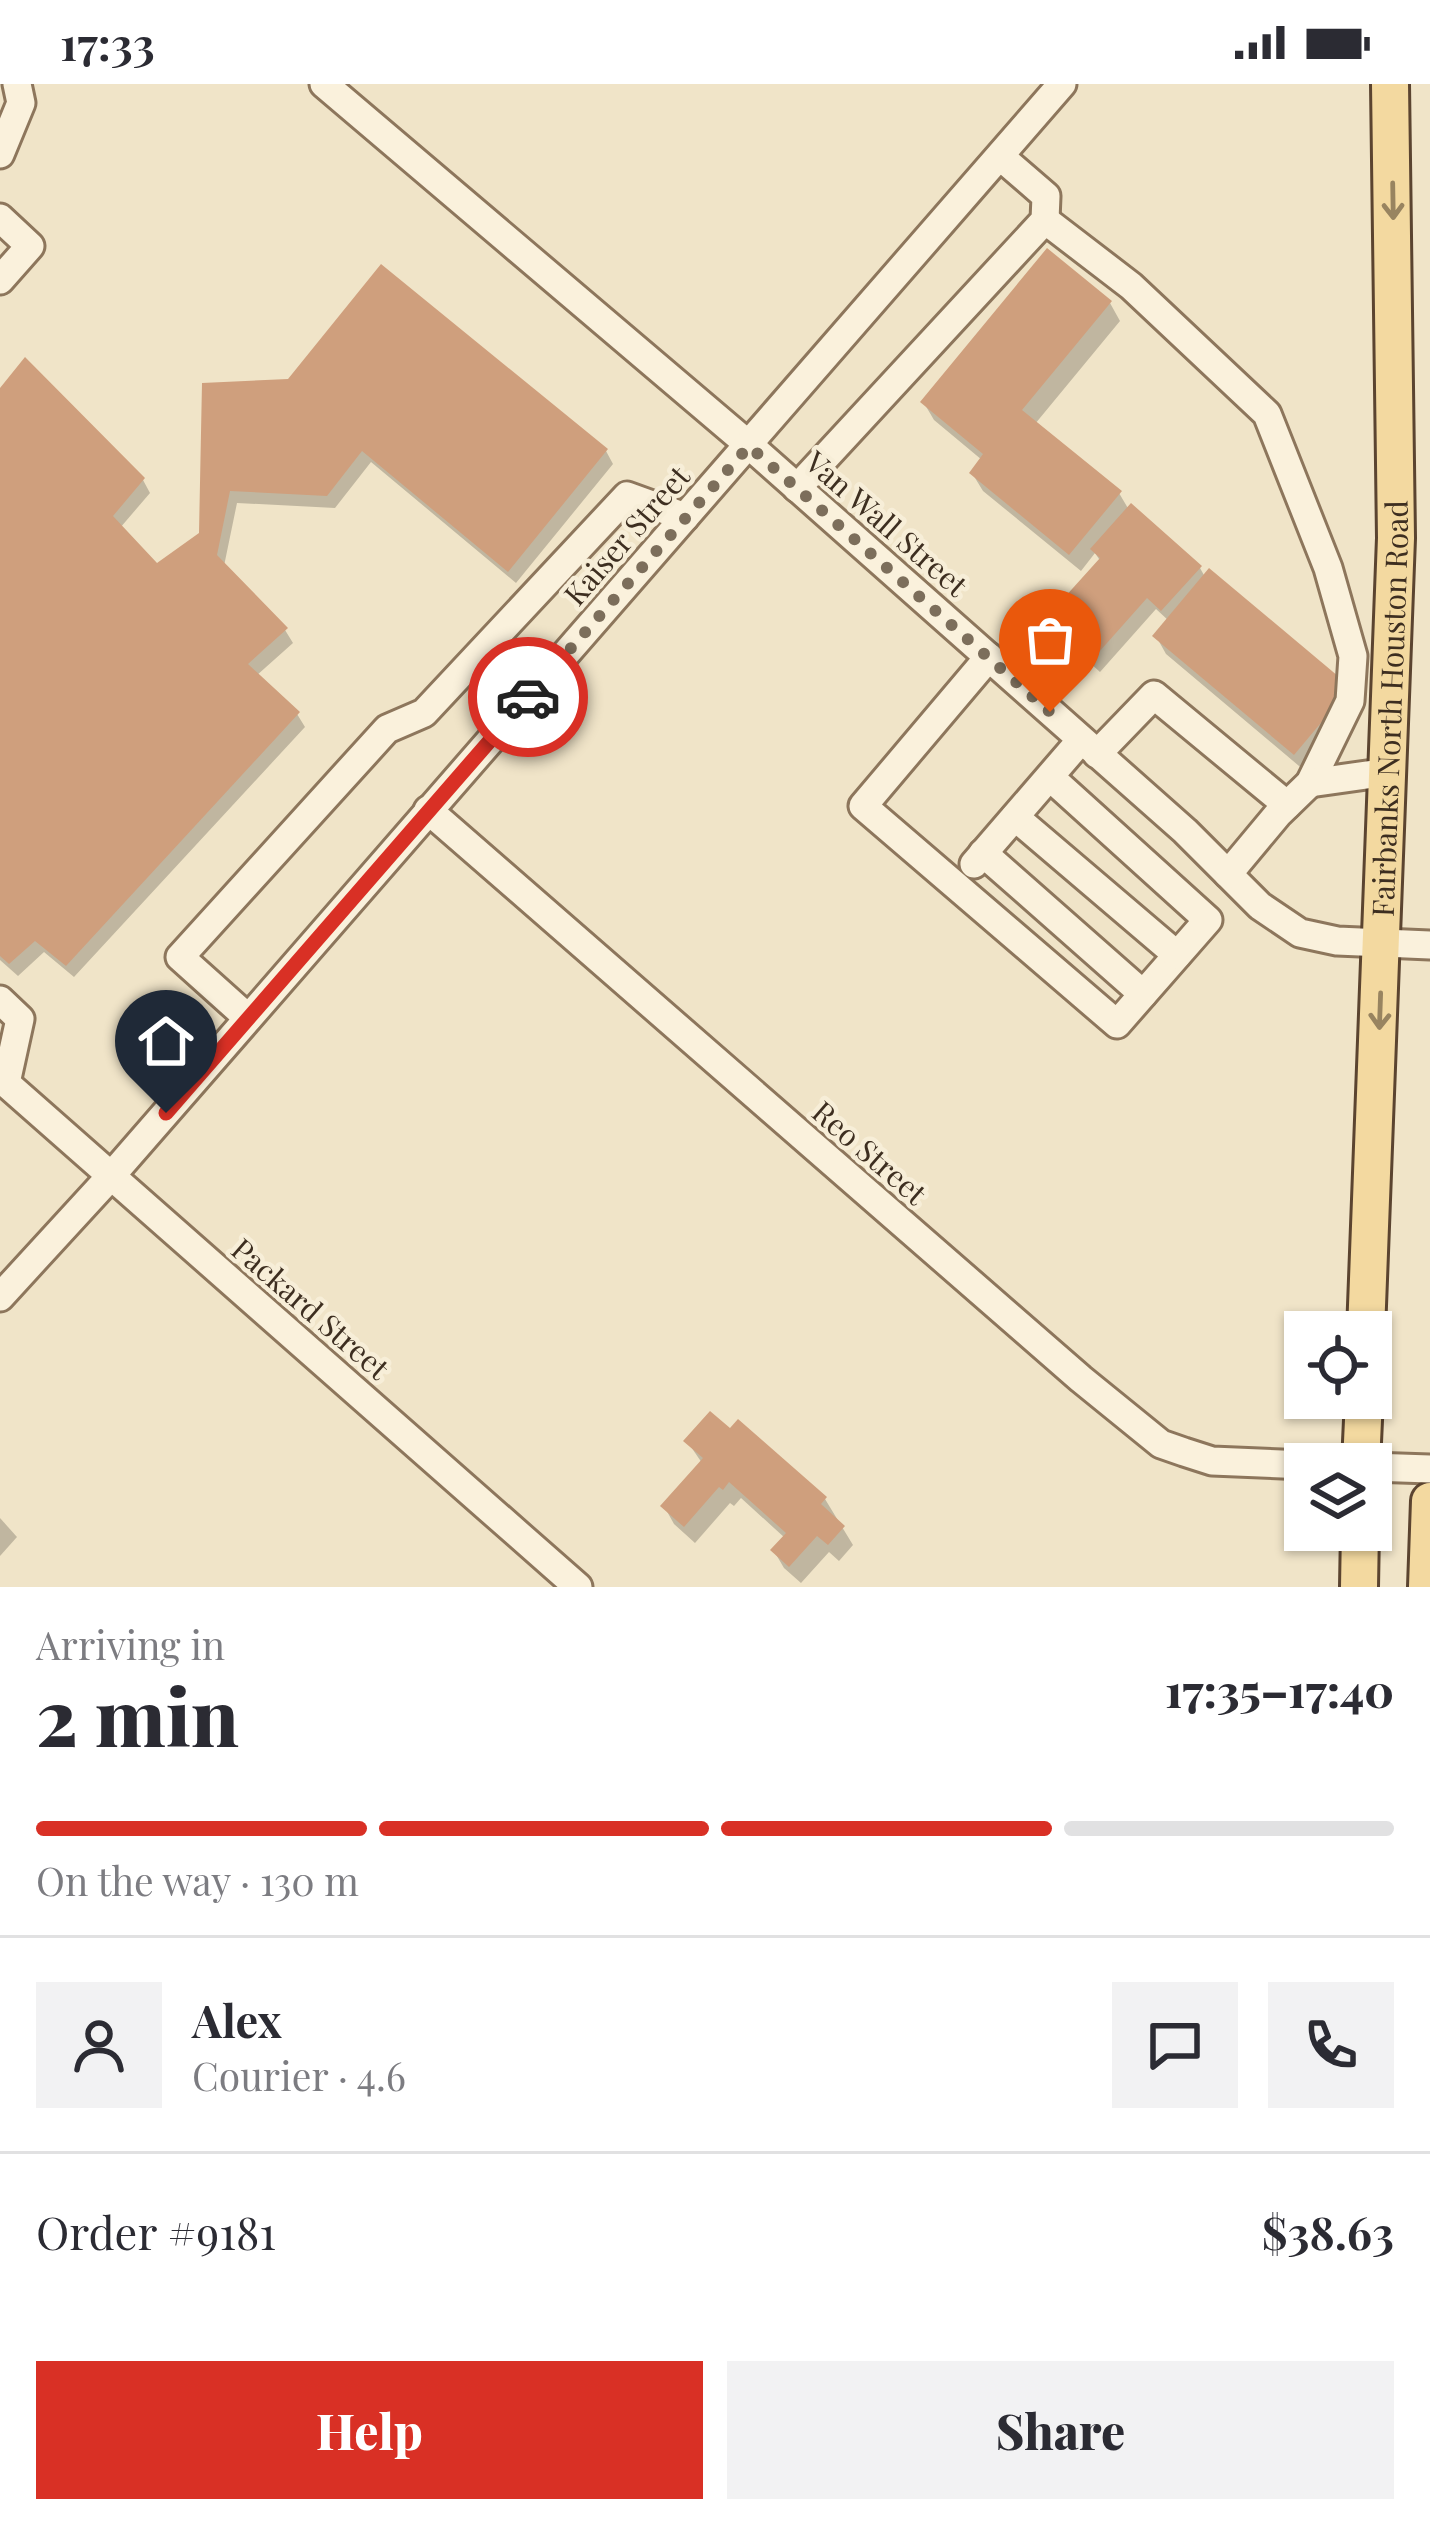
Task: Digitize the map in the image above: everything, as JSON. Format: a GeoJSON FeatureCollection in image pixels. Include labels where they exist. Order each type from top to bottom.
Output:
{"type":"FeatureCollection","features":[{"type":"Feature","properties":{"kind":"main road","name":"Fairbanks North Houston Road"},"geometry":{"type":"LineString","coordinates":[[1367,1311],[1388,772],[1413,539],[1390,84]]}},
{"type":"Feature","properties":{"kind":"main road"},"geometry":{"type":"LineString","coordinates":[[1427,1587],[1430,1501]]}},
{"type":"Feature","properties":{"kind":"main road"},"geometry":{"type":"LineString","coordinates":[[1359,1587],[1360,1551]]}},
{"type":"Feature","properties":{"kind":"street"},"geometry":{"type":"LineString","coordinates":[[0,154],[21,103],[16,84]]}},
{"type":"Feature","properties":{"kind":"street","name":"Van Wall Street"},"geometry":{"type":"LineString","coordinates":[[324,84],[797,488],[1260,906],[1300,933],[1337,941],[1430,945]]}},
{"type":"Feature","properties":{"kind":"street","name":"Kaiser Street"},"geometry":{"type":"LineString","coordinates":[[0,1297],[111,1176],[1061,84]]}},
{"type":"Feature","properties":{"kind":"street"},"geometry":{"type":"LineString","coordinates":[[797,488],[1045,220],[1046,196],[1001,157]]}},
{"type":"Feature","properties":{"kind":"street"},"geometry":{"type":"LineString","coordinates":[[0,218],[30,246],[0,280]]}},
{"type":"Feature","properties":{"kind":"street"},"geometry":{"type":"LineString","coordinates":[[1045,220],[1131,286],[1267,414],[1328,568],[1353,656],[1350,701],[1310,783],[1228,874]]}},
{"type":"Feature","properties":{"kind":"street"},"geometry":{"type":"LineString","coordinates":[[248,1018],[180,957],[387,729],[424,713],[627,496],[686,517]]}},
{"type":"Feature","properties":{"kind":"street"},"geometry":{"type":"LineString","coordinates":[[989,657],[863,806],[1117,1024],[1208,920],[1051,778]]}},
{"type":"Feature","properties":{"kind":"street"},"geometry":{"type":"LineString","coordinates":[[954,886],[1051,778],[1154,695],[1287,805]]}},
{"type":"Feature","properties":{"kind":"street"},"geometry":{"type":"LineString","coordinates":[[1310,783],[1388,772]]}},
{"type":"Feature","properties":{"kind":"street","name":"Reo Street"},"geometry":{"type":"LineString","coordinates":[[428,810],[1161,1444],[1212,1461],[1284,1465]]}},
{"type":"Feature","properties":{"kind":"street"},"geometry":{"type":"LineString","coordinates":[[1015,818],[1177,955]]}},
{"type":"Feature","properties":{"kind":"street"},"geometry":{"type":"LineString","coordinates":[[983,853],[1143,994]]}},
{"type":"Feature","properties":{"kind":"street"},"geometry":{"type":"LineString","coordinates":[[0,1000],[20,1019],[3,1081]]}},
{"type":"Feature","properties":{"kind":"street","name":"Packard Street"},"geometry":{"type":"LineString","coordinates":[[3,1081],[578,1587]]}},
{"type":"Feature","properties":{"kind":"street"},"geometry":{"type":"LineString","coordinates":[[1392,1468],[1430,1469]]}},
{"type":"Feature","properties":{"kind":"building"},"geometry":{"type":"Polygon","coordinates":[[[1047,248],[1112,301],[1022,410],[1122,491],[1069,555],[969,473],[983,454],[920,402],[1047,248]]]}},
{"type":"Feature","properties":{"kind":"building"},"geometry":{"type":"Polygon","coordinates":[[[381,264],[608,449],[508,572],[362,451],[327,496],[230,491],[217,555],[288,628],[248,664],[300,712],[66,966],[35,941],[9,964],[0,956],[0,388],[25,357],[145,478],[113,516],[157,563],[199,533],[202,383],[288,379],[381,264]]]}},
{"type":"Feature","properties":{"kind":"building"},"geometry":{"type":"Polygon","coordinates":[[[1131,503],[1202,566],[1161,611],[1147,598],[1091,661],[1045,619],[1100,558],[1090,549],[1131,503]]]}},
{"type":"Feature","properties":{"kind":"building"},"geometry":{"type":"Polygon","coordinates":[[[1209,568],[1351,687],[1294,755],[1152,636],[1209,568]]]}},
{"type":"Feature","properties":{"kind":"building"},"geometry":{"type":"Polygon","coordinates":[[[710,1411],[730,1428],[738,1419],[827,1497],[821,1504],[845,1526],[828,1545],[817,1536],[789,1567],[770,1550],[786,1533],[729,1482],[684,1527],[660,1506],[703,1458],[683,1441],[710,1411]]]}},
{"type":"Feature","properties":{"kind":"way so far"},"geometry":{"type":"LineString","coordinates":[[528,697],[749,446],[1050,712]]}},
{"type":"Feature","properties":{"kind":"route"},"geometry":{"type":"LineString","coordinates":[[166,1113],[528,697]]}}]}
